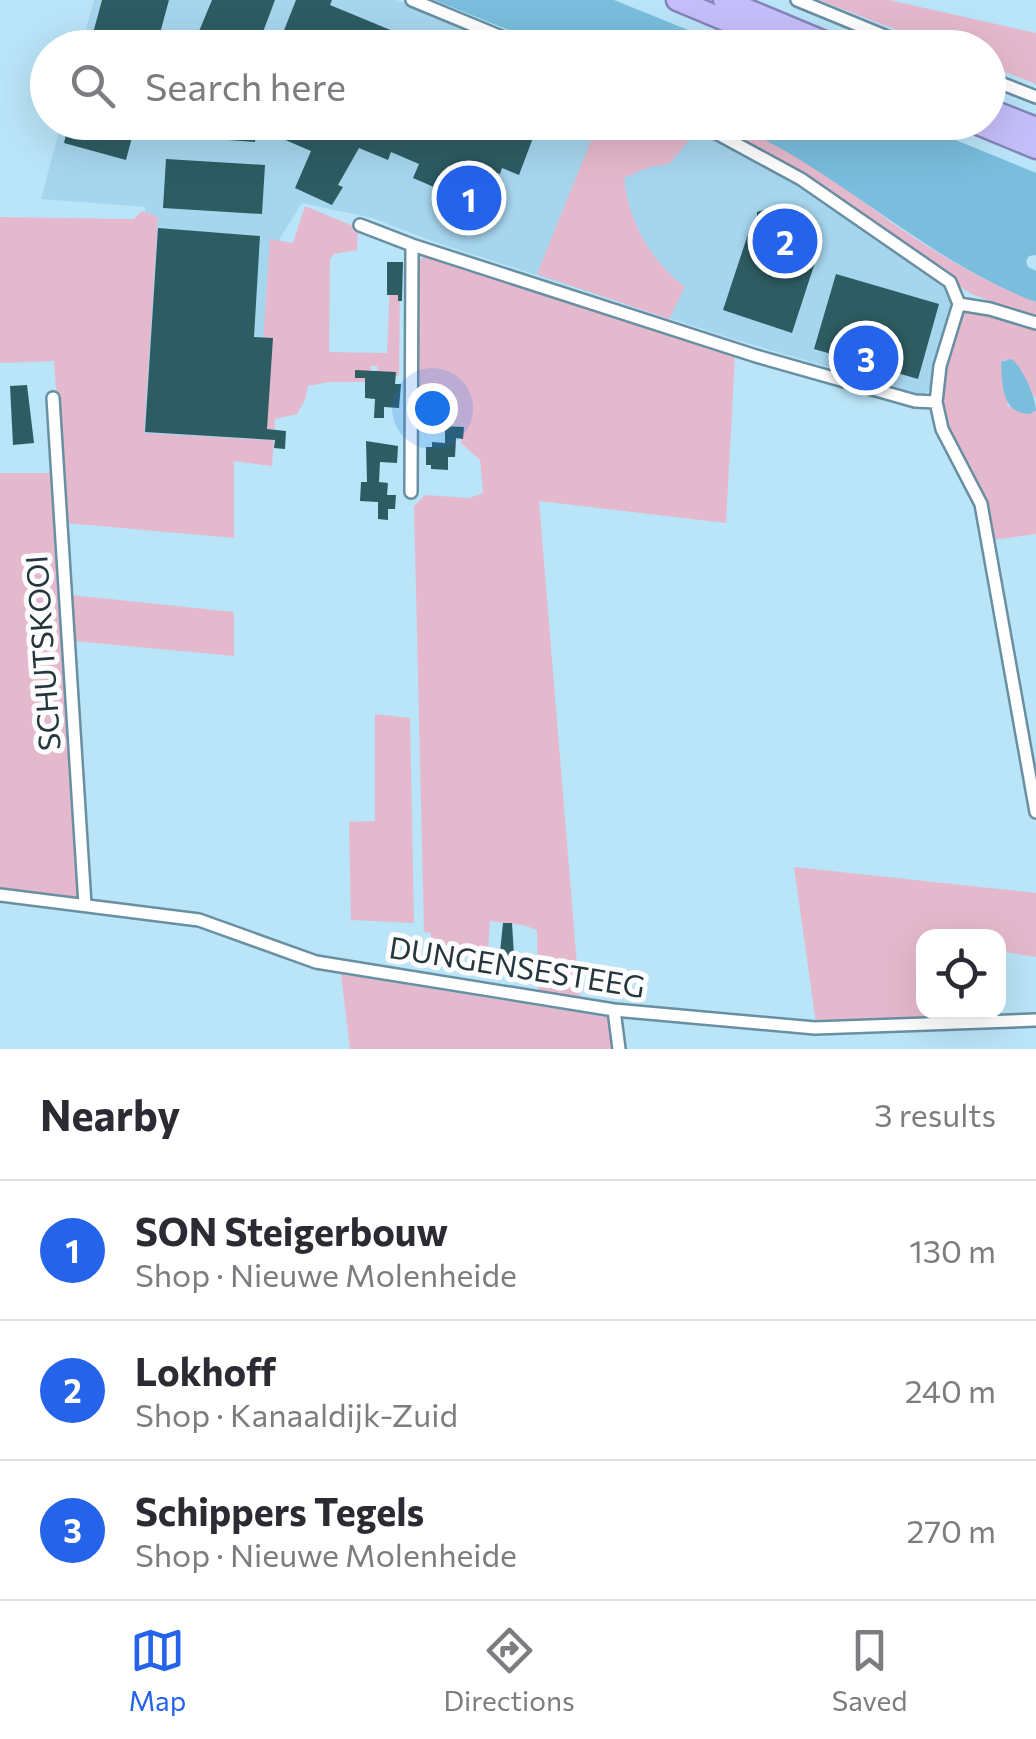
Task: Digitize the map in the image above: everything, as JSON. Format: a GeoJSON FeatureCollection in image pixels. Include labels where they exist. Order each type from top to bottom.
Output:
{"type":"FeatureCollection","features":[{"type":"Feature","properties":{"kind":"highway"},"geometry":{"type":"LineString","coordinates":[[677,0],[749,30]]}},
{"type":"Feature","properties":{"kind":"highway"},"geometry":{"type":"LineString","coordinates":[[724,0],[796,30]]}},
{"type":"Feature","properties":{"kind":"highway"},"geometry":{"type":"LineString","coordinates":[[1006,116],[1036,128]]}},
{"type":"Feature","properties":{"kind":"highway"},"geometry":{"type":"LineString","coordinates":[[1006,136],[1036,148]]}},
{"type":"Feature","properties":{"kind":"street"},"geometry":{"type":"LineString","coordinates":[[412,0],[484,30]]}},
{"type":"Feature","properties":{"kind":"street"},"geometry":{"type":"LineString","coordinates":[[797,0],[870,30]]}},
{"type":"Feature","properties":{"kind":"street"},"geometry":{"type":"LineString","coordinates":[[1006,85],[1036,97]]}},
{"type":"Feature","properties":{"kind":"street"},"geometry":{"type":"LineString","coordinates":[[729,140],[801,179],[956,289],[959,304],[940,366],[936,402],[942,428],[981,504],[1036,812]]}},
{"type":"Feature","properties":{"kind":"street"},"geometry":{"type":"LineString","coordinates":[[360,225],[756,356],[915,400],[936,402]]}},
{"type":"Feature","properties":{"kind":"street"},"geometry":{"type":"LineString","coordinates":[[412,245],[412,492]]}},
{"type":"Feature","properties":{"kind":"street"},"geometry":{"type":"LineString","coordinates":[[959,304],[1036,323]]}},
{"type":"Feature","properties":{"kind":"street","name":"SCHUTSKOOI"},"geometry":{"type":"LineString","coordinates":[[53,398],[85,905]]}},
{"type":"Feature","properties":{"kind":"street","name":"DUNGENSESTEEG"},"geometry":{"type":"LineString","coordinates":[[0,895],[199,920],[316,962],[614,1010],[815,1028],[1036,1020]]}},
{"type":"Feature","properties":{"kind":"street"},"geometry":{"type":"LineString","coordinates":[[614,1010],[619,1049]]}},
{"type":"Feature","properties":{"kind":"shaded area"},"geometry":{"type":"Polygon","coordinates":[[[94,0],[396,0],[473,30],[86,30],[94,0]]]}},
{"type":"Feature","properties":{"kind":"shaded area"},"geometry":{"type":"Polygon","coordinates":[[[434,0],[614,0],[688,30],[509,30],[434,0]]]}},
{"type":"Feature","properties":{"kind":"shaded area"},"geometry":{"type":"Polygon","coordinates":[[[819,0],[889,0],[1036,33],[1036,84],[1006,73],[1006,30],[897,30],[819,0]]]}},
{"type":"Feature","properties":{"kind":"shaded area"},"geometry":{"type":"Polygon","coordinates":[[[57,140],[714,140],[779,172],[949,288],[954,303],[924,395],[730,338],[372,218],[302,203],[280,238],[265,453],[136,438],[145,207],[41,199],[57,140]]]}},
{"type":"Feature","properties":{"kind":"shaded area"},"geometry":{"type":"Polygon","coordinates":[[[591,140],[689,140],[669,164],[649,167],[624,178],[631,210],[644,240],[662,266],[685,287],[669,319],[537,274],[591,140]]]}},
{"type":"Feature","properties":{"kind":"shaded area"},"geometry":{"type":"Polygon","coordinates":[[[739,140],[769,140],[782,147],[933,250],[1036,302],[1036,317],[971,294],[809,179],[739,140]]]}},
{"type":"Feature","properties":{"kind":"shaded area"},"geometry":{"type":"Polygon","coordinates":[[[766,140],[955,140],[1036,173],[1036,255],[1026,261],[1036,271],[1036,302],[956,263],[766,140]]]}},
{"type":"Feature","properties":{"kind":"shaded area"},"geometry":{"type":"Polygon","coordinates":[[[305,206],[358,228],[357,250],[334,254],[330,259],[329,352],[387,353],[390,284],[400,284],[399,376],[377,375],[377,366],[371,366],[369,382],[308,386],[297,414],[275,419],[272,466],[234,461],[234,538],[66,523],[54,361],[0,363],[0,217],[134,219],[142,211],[158,217],[144,433],[264,440],[261,370],[270,239],[293,243],[305,206]]]}},
{"type":"Feature","properties":{"kind":"shaded area"},"geometry":{"type":"Polygon","coordinates":[[[427,254],[735,355],[726,523],[539,501],[580,1002],[538,996],[537,930],[490,921],[488,949],[431,943],[431,933],[424,932],[414,506],[425,495],[469,498],[483,493],[480,460],[461,443],[462,426],[417,425],[419,261],[427,254]]]}},
{"type":"Feature","properties":{"kind":"shaded area"},"geometry":{"type":"Polygon","coordinates":[[[962,312],[980,312],[1036,328],[1036,399],[1013,364],[1007,359],[1001,363],[1008,406],[1030,414],[1036,410],[1036,534],[993,540],[976,482],[955,448],[942,413],[944,371],[962,312]]]}},
{"type":"Feature","properties":{"kind":"shaded area"},"geometry":{"type":"Polygon","coordinates":[[[1011,359],[1034,398],[1036,410],[1030,414],[1014,409],[1005,397],[1001,362],[1011,359]]]}},
{"type":"Feature","properties":{"kind":"shaded area"},"geometry":{"type":"Polygon","coordinates":[[[0,473],[50,473],[79,899],[0,890],[0,473]]]}},
{"type":"Feature","properties":{"kind":"shaded area"},"geometry":{"type":"Polygon","coordinates":[[[71,595],[234,612],[234,656],[74,641],[71,595]]]}},
{"type":"Feature","properties":{"kind":"shaded area"},"geometry":{"type":"Polygon","coordinates":[[[375,714],[410,718],[414,923],[351,920],[349,822],[375,821],[375,714]]]}},
{"type":"Feature","properties":{"kind":"shaded area"},"geometry":{"type":"Polygon","coordinates":[[[794,867],[1036,893],[1036,957],[1006,952],[1006,929],[916,929],[916,1019],[960,1020],[816,1023],[794,867]]]}},
{"type":"Feature","properties":{"kind":"shaded area"},"geometry":{"type":"Polygon","coordinates":[[[341,974],[612,1018],[615,1049],[350,1049],[341,974]]]}},
{"type":"Feature","properties":{"kind":"building"},"geometry":{"type":"Polygon","coordinates":[[[102,0],[169,0],[161,30],[94,30],[102,0]]]}},
{"type":"Feature","properties":{"kind":"building"},"geometry":{"type":"Polygon","coordinates":[[[212,0],[275,0],[264,30],[200,30],[212,0]]]}},
{"type":"Feature","properties":{"kind":"building"},"geometry":{"type":"Polygon","coordinates":[[[296,0],[332,0],[330,5],[390,30],[284,30],[296,0]]]}},
{"type":"Feature","properties":{"kind":"building"},"geometry":{"type":"Polygon","coordinates":[[[65,140],[131,140],[126,160],[64,143],[65,140]]]}},
{"type":"Feature","properties":{"kind":"building"},"geometry":{"type":"Polygon","coordinates":[[[285,140],[532,140],[519,175],[502,168],[500,174],[494,172],[478,211],[482,213],[466,235],[452,230],[464,200],[413,178],[419,164],[391,152],[388,160],[359,148],[338,185],[343,187],[332,205],[295,188],[311,151],[285,140]]]}},
{"type":"Feature","properties":{"kind":"building"},"geometry":{"type":"Polygon","coordinates":[[[166,159],[265,165],[262,214],[163,208],[166,159]]]}},
{"type":"Feature","properties":{"kind":"building"},"geometry":{"type":"Polygon","coordinates":[[[764,210],[797,225],[793,238],[820,247],[792,333],[723,310],[751,225],[757,227],[757,212],[764,210]]]}},
{"type":"Feature","properties":{"kind":"building"},"geometry":{"type":"Polygon","coordinates":[[[158,228],[260,236],[254,337],[273,338],[267,429],[286,431],[285,449],[274,448],[275,440],[145,432],[158,228]]]}},
{"type":"Feature","properties":{"kind":"building"},"geometry":{"type":"Polygon","coordinates":[[[387,262],[403,262],[402,301],[398,301],[398,295],[387,295],[387,262]]]}},
{"type":"Feature","properties":{"kind":"building"},"geometry":{"type":"Polygon","coordinates":[[[836,274],[939,304],[918,379],[814,349],[836,274]]]}},
{"type":"Feature","properties":{"kind":"building"},"geometry":{"type":"Polygon","coordinates":[[[355,370],[396,372],[395,384],[401,384],[399,408],[384,407],[384,418],[374,418],[375,399],[365,398],[365,378],[355,378],[355,370]]]}},
{"type":"Feature","properties":{"kind":"building"},"geometry":{"type":"Polygon","coordinates":[[[27,385],[34,443],[13,445],[10,386],[27,385]]]}},
{"type":"Feature","properties":{"kind":"building"},"geometry":{"type":"Polygon","coordinates":[[[445,426],[464,427],[463,439],[456,438],[455,457],[448,457],[448,470],[431,469],[431,465],[426,465],[426,447],[432,447],[432,442],[445,443],[445,426]]]}},
{"type":"Feature","properties":{"kind":"building"},"geometry":{"type":"Polygon","coordinates":[[[366,441],[398,446],[397,463],[380,462],[379,482],[388,483],[387,495],[396,495],[395,509],[388,509],[388,520],[378,519],[378,502],[360,501],[361,482],[367,482],[366,441]]]}},
{"type":"Feature","properties":{"kind":"building"},"geometry":{"type":"Polygon","coordinates":[[[503,923],[512,923],[515,972],[498,972],[503,923]]]}},
{"type":"Feature","properties":{"kind":"place","name":"SON Steigerbouw"},"geometry":{"type":"Point","coordinates":[469,198]}},
{"type":"Feature","properties":{"kind":"place","name":"Lokhoff"},"geometry":{"type":"Point","coordinates":[785,241]}},
{"type":"Feature","properties":{"kind":"place","name":"Schippers Tegels"},"geometry":{"type":"Point","coordinates":[866,358]}}]}
